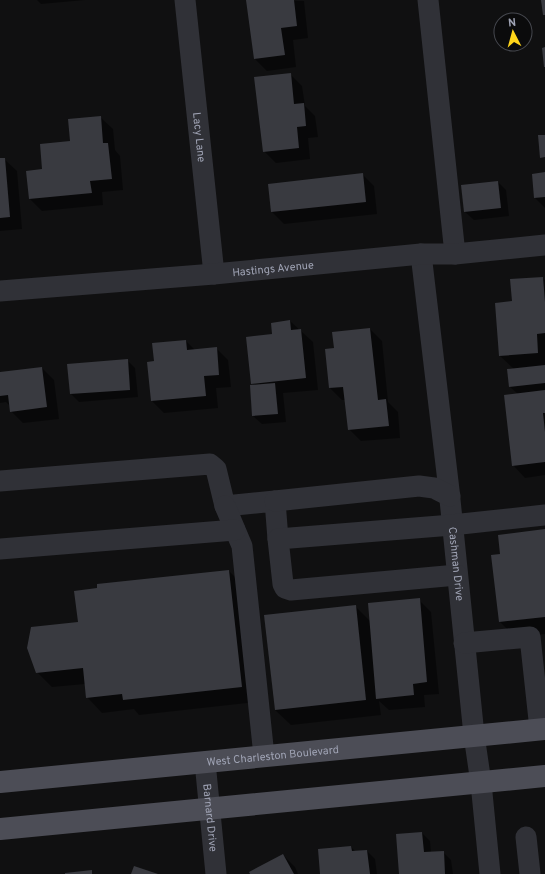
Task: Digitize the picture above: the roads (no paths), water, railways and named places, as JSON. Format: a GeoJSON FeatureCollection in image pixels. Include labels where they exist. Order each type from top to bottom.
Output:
{"type":"FeatureCollection","features":[{"type":"Feature","properties":{"kind":"main road","name":"West Charleston Boulevard"},"geometry":{"type":"LineString","coordinates":[[0,782],[543,729]]}},
{"type":"Feature","properties":{"kind":"main road"},"geometry":{"type":"LineString","coordinates":[[0,828],[545,776]]}},
{"type":"Feature","properties":{"kind":"street","name":"Lacy Lane"},"geometry":{"type":"LineString","coordinates":[[185,0],[214,274]]}},
{"type":"Feature","properties":{"kind":"street"},"geometry":{"type":"LineString","coordinates":[[428,0],[455,254]]}},
{"type":"Feature","properties":{"kind":"street","name":"Hastings Avenue"},"geometry":{"type":"LineString","coordinates":[[0,291],[214,274],[421,254],[455,254],[545,245]]}},
{"type":"Feature","properties":{"kind":"street","name":"Cashman Drive"},"geometry":{"type":"LineString","coordinates":[[421,254],[450,496],[464,643],[474,735],[481,782],[490,874]]}},
{"type":"Feature","properties":{"kind":"street"},"geometry":{"type":"LineString","coordinates":[[0,481],[210,464],[216,469],[225,506],[242,546],[264,756]]}},
{"type":"Feature","properties":{"kind":"street"},"geometry":{"type":"LineString","coordinates":[[225,506],[419,486],[434,488],[450,496]]}},
{"type":"Feature","properties":{"kind":"street"},"geometry":{"type":"LineString","coordinates":[[275,502],[283,584],[285,588],[291,590],[457,575]]}},
{"type":"Feature","properties":{"kind":"street"},"geometry":{"type":"LineString","coordinates":[[278,540],[452,525],[545,515]]}},
{"type":"Feature","properties":{"kind":"street"},"geometry":{"type":"LineString","coordinates":[[0,549],[235,530]]}},
{"type":"Feature","properties":{"kind":"street"},"geometry":{"type":"LineString","coordinates":[[464,643],[530,637],[543,729]]}},
{"type":"Feature","properties":{"kind":"street","name":"Barnard Drive"},"geometry":{"type":"LineString","coordinates":[[205,762],[216,874]]}},
{"type":"Feature","properties":{"kind":"street"},"geometry":{"type":"LineString","coordinates":[[526,837],[530,874]]}}]}
